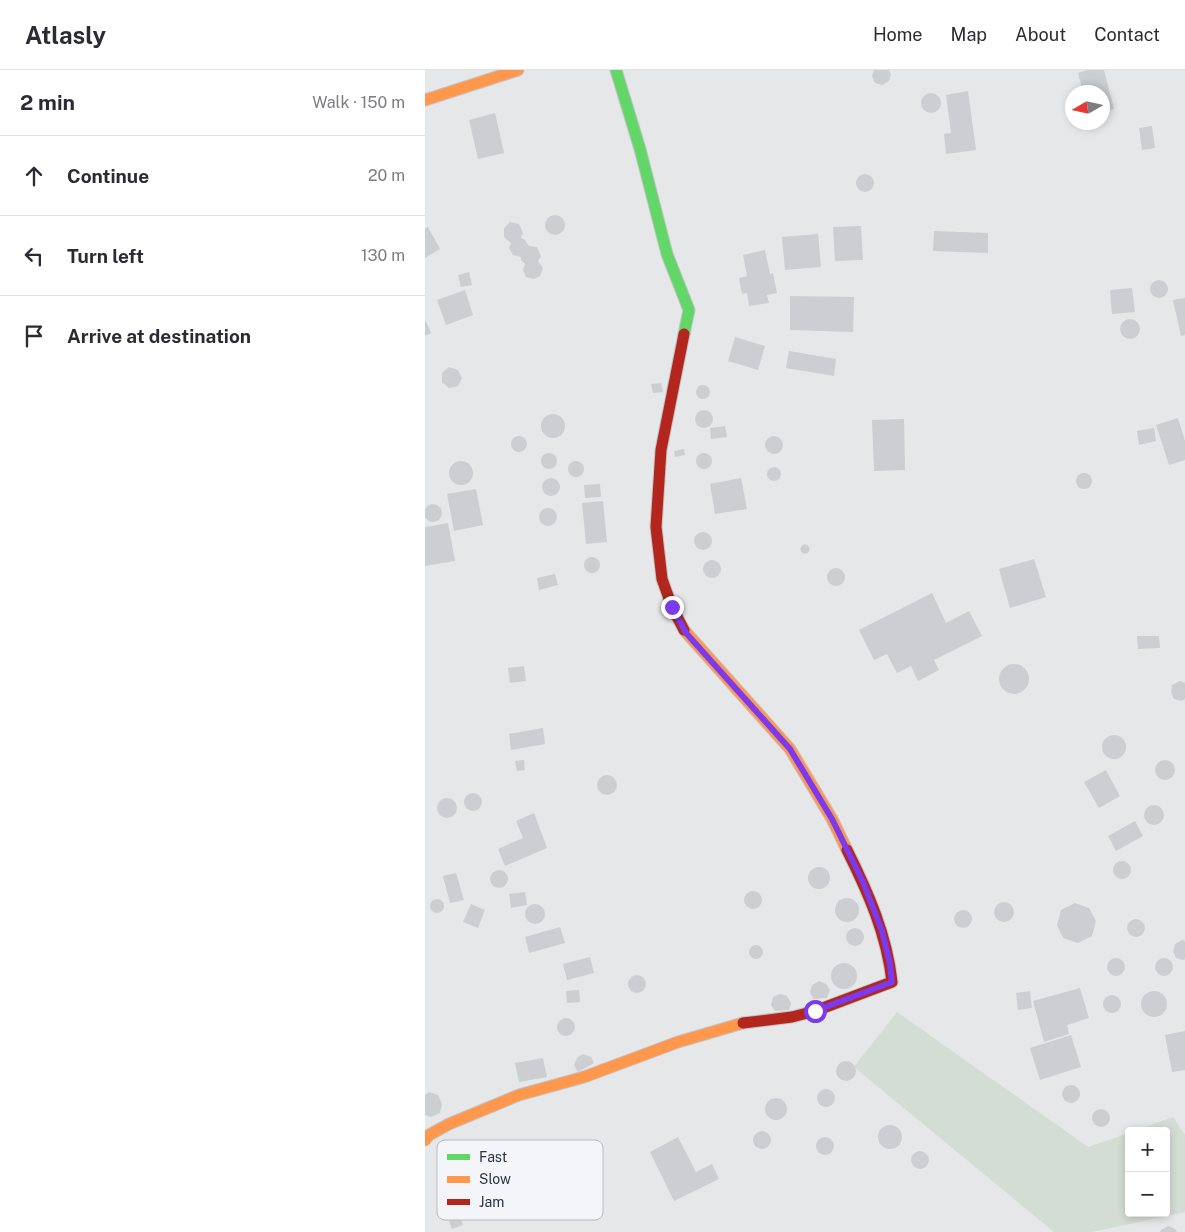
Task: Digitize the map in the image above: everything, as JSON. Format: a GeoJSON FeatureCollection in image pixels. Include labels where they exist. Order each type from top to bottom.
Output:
{"type":"FeatureCollection","features":[{"type":"Feature","properties":{"kind":"street"},"geometry":{"type":"LineString","coordinates":[[425,100],[518,70]]}},
{"type":"Feature","properties":{"kind":"street"},"geometry":{"type":"LineString","coordinates":[[425,1140],[429,1135],[449,1124],[519,1095],[584,1076],[678,1042],[735,1026],[792,1017],[815,1011],[892,982],[890,964],[882,931],[863,882],[832,819],[790,749],[686,633],[672,607],[662,579],[656,526],[661,450],[689,310],[667,254],[640,149],[616,70]]}},
{"type":"Feature","properties":{"kind":"shaded area"},"geometry":{"type":"Polygon","coordinates":[[[897,1012],[1088,1147],[1125,1134],[1125,1217],[1162,1217],[1092,1232],[1054,1232],[854,1067],[897,1012]]]}},
{"type":"Feature","properties":{"kind":"shaded area"},"geometry":{"type":"Polygon","coordinates":[[[1173,1117],[1185,1135],[1185,1212],[1170,1215],[1170,1127],[1145,1127],[1173,1117]]]}},
{"type":"Feature","properties":{"kind":"building"},"geometry":{"type":"Polygon","coordinates":[[[874,70],[889,70],[891,74],[889,81],[882,85],[875,83],[872,76],[874,70]]]}},
{"type":"Feature","properties":{"kind":"building"},"geometry":{"type":"Polygon","coordinates":[[[1088,70],[1104,70],[1108,85],[1081,85],[1078,73],[1088,70]]]}},
{"type":"Feature","properties":{"kind":"building"},"geometry":{"type":"Polygon","coordinates":[[[968,91],[976,150],[946,154],[944,134],[951,133],[946,95],[968,91]]]}},
{"type":"Feature","properties":{"kind":"building"},"geometry":{"type":"Polygon","coordinates":[[[931,93],[938,96],[941,103],[938,110],[931,113],[924,110],[921,103],[924,96],[931,93]]]}},
{"type":"Feature","properties":{"kind":"building"},"geometry":{"type":"Polygon","coordinates":[[[1110,93],[1114,109],[1110,110],[1110,93]]]}},
{"type":"Feature","properties":{"kind":"building"},"geometry":{"type":"Polygon","coordinates":[[[495,113],[504,153],[478,159],[469,120],[495,113]]]}},
{"type":"Feature","properties":{"kind":"building"},"geometry":{"type":"Polygon","coordinates":[[[1152,126],[1155,148],[1142,150],[1139,128],[1152,126]]]}},
{"type":"Feature","properties":{"kind":"building"},"geometry":{"type":"Polygon","coordinates":[[[861,174],[869,174],[874,179],[872,190],[861,192],[856,187],[856,179],[861,174]]]}},
{"type":"Feature","properties":{"kind":"building"},"geometry":{"type":"Polygon","coordinates":[[[555,215],[562,218],[565,225],[562,232],[555,235],[548,232],[545,225],[548,218],[555,215]]]}},
{"type":"Feature","properties":{"kind":"building"},"geometry":{"type":"Polygon","coordinates":[[[510,222],[519,224],[523,233],[521,238],[529,246],[537,247],[541,256],[538,261],[543,268],[540,276],[534,279],[526,277],[523,270],[525,264],[521,257],[513,255],[509,248],[511,243],[504,237],[504,228],[510,222]]]}},
{"type":"Feature","properties":{"kind":"building"},"geometry":{"type":"Polygon","coordinates":[[[861,226],[863,260],[835,261],[833,227],[861,226]]]}},
{"type":"Feature","properties":{"kind":"building"},"geometry":{"type":"Polygon","coordinates":[[[428,227],[440,249],[425,258],[425,228],[428,227]]]}},
{"type":"Feature","properties":{"kind":"building"},"geometry":{"type":"Polygon","coordinates":[[[934,231],[988,233],[988,253],[933,251],[934,231]]]}},
{"type":"Feature","properties":{"kind":"building"},"geometry":{"type":"Polygon","coordinates":[[[818,234],[821,267],[785,270],[782,237],[818,234]]]}},
{"type":"Feature","properties":{"kind":"building"},"geometry":{"type":"Polygon","coordinates":[[[765,250],[770,274],[773,273],[777,293],[767,295],[769,303],[749,306],[747,293],[742,294],[739,278],[747,276],[743,255],[765,250]]]}},
{"type":"Feature","properties":{"kind":"building"},"geometry":{"type":"Polygon","coordinates":[[[469,272],[472,285],[461,287],[458,275],[469,272]]]}},
{"type":"Feature","properties":{"kind":"building"},"geometry":{"type":"Polygon","coordinates":[[[1155,280],[1163,280],[1168,285],[1166,296],[1155,298],[1150,293],[1150,285],[1155,280]]]}},
{"type":"Feature","properties":{"kind":"building"},"geometry":{"type":"Polygon","coordinates":[[[1132,288],[1135,312],[1112,314],[1110,290],[1132,288]]]}},
{"type":"Feature","properties":{"kind":"building"},"geometry":{"type":"Polygon","coordinates":[[[465,290],[473,315],[446,325],[437,300],[465,290]]]}},
{"type":"Feature","properties":{"kind":"building"},"geometry":{"type":"Polygon","coordinates":[[[790,296],[854,297],[853,332],[790,330],[790,296]]]}},
{"type":"Feature","properties":{"kind":"building"},"geometry":{"type":"Polygon","coordinates":[[[1185,298],[1185,335],[1181,336],[1173,300],[1185,298]]]}},
{"type":"Feature","properties":{"kind":"building"},"geometry":{"type":"Polygon","coordinates":[[[425,319],[431,333],[425,336],[425,319]]]}},
{"type":"Feature","properties":{"kind":"building"},"geometry":{"type":"Polygon","coordinates":[[[1130,319],[1137,322],[1140,329],[1137,336],[1130,339],[1123,336],[1120,329],[1123,322],[1130,319]]]}},
{"type":"Feature","properties":{"kind":"building"},"geometry":{"type":"Polygon","coordinates":[[[735,337],[765,346],[758,370],[728,361],[735,337]]]}},
{"type":"Feature","properties":{"kind":"building"},"geometry":{"type":"Polygon","coordinates":[[[789,351],[836,359],[834,376],[786,368],[789,351]]]}},
{"type":"Feature","properties":{"kind":"building"},"geometry":{"type":"Polygon","coordinates":[[[449,367],[458,370],[462,378],[458,386],[449,388],[442,382],[442,373],[449,367]]]}},
{"type":"Feature","properties":{"kind":"building"},"geometry":{"type":"Polygon","coordinates":[[[661,383],[663,392],[653,393],[651,384],[661,383]]]}},
{"type":"Feature","properties":{"kind":"building"},"geometry":{"type":"Polygon","coordinates":[[[700,385],[706,385],[710,392],[706,399],[700,399],[696,395],[696,389],[700,385]]]}},
{"type":"Feature","properties":{"kind":"building"},"geometry":{"type":"Polygon","coordinates":[[[700,410],[708,410],[713,415],[711,426],[700,428],[695,423],[695,415],[700,410]]]}},
{"type":"Feature","properties":{"kind":"building"},"geometry":{"type":"Polygon","coordinates":[[[553,414],[562,417],[565,426],[562,435],[553,438],[544,435],[541,426],[544,417],[553,414]]]}},
{"type":"Feature","properties":{"kind":"building"},"geometry":{"type":"Polygon","coordinates":[[[1178,418],[1185,441],[1185,460],[1169,465],[1156,425],[1178,418]]]}},
{"type":"Feature","properties":{"kind":"building"},"geometry":{"type":"Polygon","coordinates":[[[904,419],[905,470],[874,471],[872,420],[904,419]]]}},
{"type":"Feature","properties":{"kind":"building"},"geometry":{"type":"Polygon","coordinates":[[[725,426],[727,437],[711,439],[710,428],[725,426]]]}},
{"type":"Feature","properties":{"kind":"building"},"geometry":{"type":"Polygon","coordinates":[[[1154,428],[1156,441],[1139,445],[1137,431],[1154,428]]]}},
{"type":"Feature","properties":{"kind":"building"},"geometry":{"type":"Polygon","coordinates":[[[519,436],[527,444],[519,452],[511,444],[519,436]]]}},
{"type":"Feature","properties":{"kind":"building"},"geometry":{"type":"Polygon","coordinates":[[[770,436],[778,436],[783,441],[781,452],[770,454],[765,449],[765,441],[770,436]]]}},
{"type":"Feature","properties":{"kind":"building"},"geometry":{"type":"Polygon","coordinates":[[[684,449],[685,455],[675,457],[674,451],[684,449]]]}},
{"type":"Feature","properties":{"kind":"building"},"geometry":{"type":"Polygon","coordinates":[[[549,453],[557,461],[549,469],[541,461],[549,453]]]}},
{"type":"Feature","properties":{"kind":"building"},"geometry":{"type":"Polygon","coordinates":[[[704,453],[712,461],[704,469],[696,461],[704,453]]]}},
{"type":"Feature","properties":{"kind":"building"},"geometry":{"type":"Polygon","coordinates":[[[461,461],[470,464],[473,473],[470,482],[461,485],[452,482],[449,473],[452,464],[461,461]]]}},
{"type":"Feature","properties":{"kind":"building"},"geometry":{"type":"Polygon","coordinates":[[[576,461],[584,469],[576,477],[568,469],[576,461]]]}},
{"type":"Feature","properties":{"kind":"building"},"geometry":{"type":"Polygon","coordinates":[[[771,467],[777,467],[781,474],[777,481],[771,481],[767,477],[767,471],[771,467]]]}},
{"type":"Feature","properties":{"kind":"building"},"geometry":{"type":"Polygon","coordinates":[[[1084,473],[1092,481],[1084,489],[1076,481],[1084,473]]]}},
{"type":"Feature","properties":{"kind":"building"},"geometry":{"type":"Polygon","coordinates":[[[551,478],[557,481],[560,487],[557,493],[551,496],[545,493],[542,487],[545,481],[551,478]]]}},
{"type":"Feature","properties":{"kind":"building"},"geometry":{"type":"Polygon","coordinates":[[[741,478],[747,509],[715,514],[710,484],[741,478]]]}},
{"type":"Feature","properties":{"kind":"building"},"geometry":{"type":"Polygon","coordinates":[[[600,484],[601,497],[585,498],[584,485],[600,484]]]}},
{"type":"Feature","properties":{"kind":"building"},"geometry":{"type":"Polygon","coordinates":[[[476,489],[483,525],[454,531],[447,494],[476,489]]]}},
{"type":"Feature","properties":{"kind":"building"},"geometry":{"type":"Polygon","coordinates":[[[603,501],[607,542],[586,544],[582,503],[603,501]]]}},
{"type":"Feature","properties":{"kind":"building"},"geometry":{"type":"Polygon","coordinates":[[[429,504],[437,504],[442,509],[440,520],[429,522],[424,517],[424,509],[429,504]]]}},
{"type":"Feature","properties":{"kind":"building"},"geometry":{"type":"Polygon","coordinates":[[[544,508],[552,508],[557,513],[555,524],[544,526],[539,521],[539,513],[544,508]]]}},
{"type":"Feature","properties":{"kind":"building"},"geometry":{"type":"Polygon","coordinates":[[[448,523],[455,561],[425,566],[425,527],[448,523]]]}},
{"type":"Feature","properties":{"kind":"building"},"geometry":{"type":"Polygon","coordinates":[[[703,532],[709,535],[712,541],[709,547],[703,550],[697,547],[694,541],[697,535],[703,532]]]}},
{"type":"Feature","properties":{"kind":"building"},"geometry":{"type":"Polygon","coordinates":[[[805,544],[810,549],[805,554],[800,549],[805,544]]]}},
{"type":"Feature","properties":{"kind":"building"},"geometry":{"type":"Polygon","coordinates":[[[592,557],[600,565],[592,573],[584,565],[592,557]]]}},
{"type":"Feature","properties":{"kind":"building"},"geometry":{"type":"Polygon","coordinates":[[[1034,559],[1046,597],[1010,608],[999,569],[1034,559]]]}},
{"type":"Feature","properties":{"kind":"building"},"geometry":{"type":"Polygon","coordinates":[[[712,560],[718,563],[721,569],[718,575],[712,578],[706,575],[703,569],[706,563],[712,560]]]}},
{"type":"Feature","properties":{"kind":"building"},"geometry":{"type":"Polygon","coordinates":[[[832,568],[840,568],[845,573],[843,584],[832,586],[827,581],[827,573],[832,568]]]}},
{"type":"Feature","properties":{"kind":"building"},"geometry":{"type":"Polygon","coordinates":[[[555,574],[558,585],[539,590],[537,578],[555,574]]]}},
{"type":"Feature","properties":{"kind":"building"},"geometry":{"type":"Polygon","coordinates":[[[932,593],[946,623],[969,611],[982,636],[934,660],[939,670],[918,681],[911,666],[897,673],[887,654],[874,660],[859,630],[932,593]]]}},
{"type":"Feature","properties":{"kind":"building"},"geometry":{"type":"Polygon","coordinates":[[[1137,636],[1159,636],[1160,648],[1138,649],[1137,636]]]}},
{"type":"Feature","properties":{"kind":"building"},"geometry":{"type":"Polygon","coordinates":[[[1014,664],[1025,668],[1029,679],[1025,690],[1014,694],[1003,690],[999,679],[1003,668],[1014,664]]]}},
{"type":"Feature","properties":{"kind":"building"},"geometry":{"type":"Polygon","coordinates":[[[524,666],[526,681],[510,683],[508,668],[524,666]]]}},
{"type":"Feature","properties":{"kind":"building"},"geometry":{"type":"Polygon","coordinates":[[[1180,681],[1185,683],[1185,699],[1181,701],[1174,699],[1171,692],[1172,685],[1180,681]]]}},
{"type":"Feature","properties":{"kind":"building"},"geometry":{"type":"Polygon","coordinates":[[[543,728],[545,744],[511,750],[509,734],[543,728]]]}},
{"type":"Feature","properties":{"kind":"building"},"geometry":{"type":"Polygon","coordinates":[[[1114,735],[1119,736],[1125,742],[1125,752],[1119,758],[1114,759],[1109,758],[1103,752],[1102,747],[1103,742],[1109,736],[1114,735]]]}},
{"type":"Feature","properties":{"kind":"building"},"geometry":{"type":"Polygon","coordinates":[[[524,760],[525,770],[517,771],[515,761],[524,760]]]}},
{"type":"Feature","properties":{"kind":"building"},"geometry":{"type":"Polygon","coordinates":[[[1165,760],[1172,763],[1175,770],[1172,777],[1165,780],[1158,777],[1155,770],[1158,763],[1165,760]]]}},
{"type":"Feature","properties":{"kind":"building"},"geometry":{"type":"Polygon","coordinates":[[[1106,770],[1120,796],[1099,808],[1084,782],[1106,770]]]}},
{"type":"Feature","properties":{"kind":"building"},"geometry":{"type":"Polygon","coordinates":[[[607,775],[614,778],[617,785],[614,792],[607,795],[600,792],[597,785],[600,778],[607,775]]]}},
{"type":"Feature","properties":{"kind":"building"},"geometry":{"type":"Polygon","coordinates":[[[469,793],[477,793],[482,798],[480,809],[469,811],[464,806],[464,798],[469,793]]]}},
{"type":"Feature","properties":{"kind":"building"},"geometry":{"type":"Polygon","coordinates":[[[447,798],[454,801],[457,808],[454,815],[447,818],[440,815],[437,808],[440,801],[447,798]]]}},
{"type":"Feature","properties":{"kind":"building"},"geometry":{"type":"Polygon","coordinates":[[[1154,805],[1161,808],[1164,815],[1161,822],[1154,825],[1147,822],[1144,815],[1147,808],[1154,805]]]}},
{"type":"Feature","properties":{"kind":"building"},"geometry":{"type":"Polygon","coordinates":[[[534,813],[547,848],[505,866],[498,849],[523,838],[516,821],[534,813]]]}},
{"type":"Feature","properties":{"kind":"building"},"geometry":{"type":"Polygon","coordinates":[[[1135,821],[1143,836],[1116,851],[1108,836],[1135,821]]]}},
{"type":"Feature","properties":{"kind":"building"},"geometry":{"type":"Polygon","coordinates":[[[1118,861],[1126,861],[1131,866],[1129,877],[1118,879],[1113,874],[1113,866],[1118,861]]]}},
{"type":"Feature","properties":{"kind":"building"},"geometry":{"type":"Polygon","coordinates":[[[819,867],[827,870],[830,878],[827,886],[819,889],[811,886],[808,878],[811,870],[819,867]]]}},
{"type":"Feature","properties":{"kind":"building"},"geometry":{"type":"Polygon","coordinates":[[[495,870],[503,870],[508,875],[506,886],[495,888],[490,883],[490,875],[495,870]]]}},
{"type":"Feature","properties":{"kind":"building"},"geometry":{"type":"Polygon","coordinates":[[[456,873],[464,900],[450,903],[443,876],[456,873]]]}},
{"type":"Feature","properties":{"kind":"building"},"geometry":{"type":"Polygon","coordinates":[[[749,891],[757,891],[762,896],[760,907],[749,909],[744,904],[744,896],[749,891]]]}},
{"type":"Feature","properties":{"kind":"building"},"geometry":{"type":"Polygon","coordinates":[[[525,892],[527,905],[511,908],[509,894],[525,892]]]}},
{"type":"Feature","properties":{"kind":"building"},"geometry":{"type":"Polygon","coordinates":[[[847,898],[855,902],[859,910],[855,918],[847,922],[839,918],[835,910],[839,902],[847,898]]]}},
{"type":"Feature","properties":{"kind":"building"},"geometry":{"type":"Polygon","coordinates":[[[437,899],[442,901],[444,906],[442,911],[437,913],[432,911],[430,906],[432,901],[437,899]]]}},
{"type":"Feature","properties":{"kind":"building"},"geometry":{"type":"Polygon","coordinates":[[[1004,902],[1011,905],[1014,912],[1011,919],[1004,922],[997,919],[994,912],[997,905],[1004,902]]]}},
{"type":"Feature","properties":{"kind":"building"},"geometry":{"type":"Polygon","coordinates":[[[1075,903],[1089,908],[1096,921],[1092,936],[1078,943],[1063,938],[1057,925],[1061,910],[1075,903]]]}},
{"type":"Feature","properties":{"kind":"building"},"geometry":{"type":"Polygon","coordinates":[[[471,904],[485,910],[478,928],[463,922],[471,904]]]}},
{"type":"Feature","properties":{"kind":"building"},"geometry":{"type":"Polygon","coordinates":[[[535,904],[542,907],[545,914],[542,921],[535,924],[528,921],[525,914],[528,907],[535,904]]]}},
{"type":"Feature","properties":{"kind":"building"},"geometry":{"type":"Polygon","coordinates":[[[959,910],[967,910],[972,915],[970,926],[959,928],[954,923],[954,915],[959,910]]]}},
{"type":"Feature","properties":{"kind":"building"},"geometry":{"type":"Polygon","coordinates":[[[1132,919],[1140,919],[1145,924],[1143,935],[1132,937],[1127,932],[1127,924],[1132,919]]]}},
{"type":"Feature","properties":{"kind":"building"},"geometry":{"type":"Polygon","coordinates":[[[560,927],[565,943],[529,953],[525,937],[560,927]]]}},
{"type":"Feature","properties":{"kind":"building"},"geometry":{"type":"Polygon","coordinates":[[[851,928],[859,928],[864,933],[862,944],[851,946],[846,941],[846,933],[851,928]]]}},
{"type":"Feature","properties":{"kind":"building"},"geometry":{"type":"Polygon","coordinates":[[[1182,940],[1185,941],[1185,959],[1183,960],[1176,958],[1173,951],[1175,944],[1182,940]]]}},
{"type":"Feature","properties":{"kind":"building"},"geometry":{"type":"Polygon","coordinates":[[[753,945],[759,945],[763,952],[759,959],[753,959],[749,955],[749,949],[753,945]]]}},
{"type":"Feature","properties":{"kind":"building"},"geometry":{"type":"Polygon","coordinates":[[[590,957],[594,973],[567,980],[563,964],[590,957]]]}},
{"type":"Feature","properties":{"kind":"building"},"geometry":{"type":"Polygon","coordinates":[[[1112,958],[1120,958],[1125,963],[1123,974],[1112,976],[1107,971],[1107,963],[1112,958]]]}},
{"type":"Feature","properties":{"kind":"building"},"geometry":{"type":"Polygon","coordinates":[[[1160,958],[1168,958],[1173,963],[1171,974],[1160,976],[1155,971],[1155,963],[1160,958]]]}},
{"type":"Feature","properties":{"kind":"building"},"geometry":{"type":"Polygon","coordinates":[[[844,963],[853,967],[857,976],[853,985],[844,989],[835,985],[831,976],[835,967],[844,963]]]}},
{"type":"Feature","properties":{"kind":"building"},"geometry":{"type":"Polygon","coordinates":[[[633,975],[641,975],[646,980],[644,991],[633,993],[628,988],[628,980],[633,975]]]}},
{"type":"Feature","properties":{"kind":"building"},"geometry":{"type":"Polygon","coordinates":[[[819,981],[826,984],[830,990],[827,998],[813,999],[810,992],[812,985],[819,981]]]}},
{"type":"Feature","properties":{"kind":"building"},"geometry":{"type":"Polygon","coordinates":[[[1080,988],[1089,1018],[1067,1025],[1069,1034],[1044,1042],[1033,1001],[1080,988]]]}},
{"type":"Feature","properties":{"kind":"building"},"geometry":{"type":"Polygon","coordinates":[[[579,990],[580,1002],[567,1003],[566,991],[579,990]]]}},
{"type":"Feature","properties":{"kind":"building"},"geometry":{"type":"Polygon","coordinates":[[[1030,991],[1032,1008],[1018,1010],[1016,993],[1030,991]]]}},
{"type":"Feature","properties":{"kind":"building"},"geometry":{"type":"Polygon","coordinates":[[[1154,991],[1163,995],[1167,1004],[1163,1013],[1154,1017],[1145,1013],[1141,1004],[1145,995],[1154,991]]]}},
{"type":"Feature","properties":{"kind":"building"},"geometry":{"type":"Polygon","coordinates":[[[780,994],[787,996],[791,1003],[789,1010],[775,1011],[771,1005],[773,997],[780,994]]]}},
{"type":"Feature","properties":{"kind":"building"},"geometry":{"type":"Polygon","coordinates":[[[1108,995],[1116,995],[1121,1000],[1119,1011],[1108,1013],[1103,1008],[1103,1000],[1108,995]]]}},
{"type":"Feature","properties":{"kind":"building"},"geometry":{"type":"Polygon","coordinates":[[[562,1018],[570,1018],[575,1023],[573,1034],[562,1036],[557,1031],[557,1023],[562,1018]]]}},
{"type":"Feature","properties":{"kind":"building"},"geometry":{"type":"Polygon","coordinates":[[[1185,1031],[1185,1070],[1172,1072],[1165,1035],[1185,1031]]]}},
{"type":"Feature","properties":{"kind":"building"},"geometry":{"type":"Polygon","coordinates":[[[1071,1035],[1081,1067],[1040,1080],[1030,1048],[1071,1035]]]}},
{"type":"Feature","properties":{"kind":"building"},"geometry":{"type":"Polygon","coordinates":[[[583,1054],[591,1057],[594,1063],[578,1072],[574,1065],[577,1058],[583,1054]]]}},
{"type":"Feature","properties":{"kind":"building"},"geometry":{"type":"Polygon","coordinates":[[[543,1058],[547,1077],[519,1082],[515,1063],[543,1058]]]}},
{"type":"Feature","properties":{"kind":"building"},"geometry":{"type":"Polygon","coordinates":[[[846,1061],[853,1064],[856,1071],[853,1078],[846,1081],[839,1078],[836,1071],[839,1064],[846,1061]]]}},
{"type":"Feature","properties":{"kind":"building"},"geometry":{"type":"Polygon","coordinates":[[[1067,1085],[1075,1085],[1080,1090],[1078,1101],[1067,1103],[1062,1098],[1062,1090],[1067,1085]]]}},
{"type":"Feature","properties":{"kind":"building"},"geometry":{"type":"Polygon","coordinates":[[[822,1089],[830,1089],[835,1094],[833,1105],[822,1107],[817,1102],[817,1094],[822,1089]]]}},
{"type":"Feature","properties":{"kind":"building"},"geometry":{"type":"Polygon","coordinates":[[[429,1092],[438,1095],[442,1104],[440,1113],[431,1117],[425,1115],[425,1095],[429,1092]]]}},
{"type":"Feature","properties":{"kind":"building"},"geometry":{"type":"Polygon","coordinates":[[[772,1098],[780,1098],[787,1105],[787,1113],[780,1120],[772,1120],[765,1113],[765,1105],[772,1098]]]}},
{"type":"Feature","properties":{"kind":"building"},"geometry":{"type":"Polygon","coordinates":[[[1097,1109],[1105,1109],[1110,1114],[1108,1125],[1097,1127],[1092,1122],[1092,1114],[1097,1109]]]}},
{"type":"Feature","properties":{"kind":"building"},"geometry":{"type":"Polygon","coordinates":[[[890,1125],[899,1128],[902,1137],[899,1146],[890,1149],[881,1146],[878,1137],[881,1128],[890,1125]]]}},
{"type":"Feature","properties":{"kind":"building"},"geometry":{"type":"Polygon","coordinates":[[[758,1131],[766,1131],[771,1136],[769,1147],[758,1149],[753,1144],[753,1136],[758,1131]]]}},
{"type":"Feature","properties":{"kind":"building"},"geometry":{"type":"Polygon","coordinates":[[[678,1137],[696,1172],[712,1164],[719,1179],[674,1201],[650,1152],[678,1137]]]}},
{"type":"Feature","properties":{"kind":"building"},"geometry":{"type":"Polygon","coordinates":[[[821,1137],[829,1137],[834,1142],[832,1153],[821,1155],[816,1150],[816,1142],[821,1137]]]}},
{"type":"Feature","properties":{"kind":"building"},"geometry":{"type":"Polygon","coordinates":[[[916,1151],[924,1151],[929,1156],[927,1167],[916,1169],[911,1164],[911,1156],[916,1151]]]}},
{"type":"Feature","properties":{"kind":"building"},"geometry":{"type":"Polygon","coordinates":[[[449,1220],[461,1220],[463,1225],[452,1229],[449,1220]]]}},
{"type":"Feature","properties":{"kind":"building"},"geometry":{"type":"Polygon","coordinates":[[[1168,1226],[1175,1229],[1177,1232],[1160,1232],[1168,1226]]]}},
{"type":"Feature","properties":{"kind":"traffic: fast"},"geometry":{"type":"LineString","coordinates":[[616,70],[640,149],[667,254],[689,310],[684,334]]}},
{"type":"Feature","properties":{"kind":"traffic: slow"},"geometry":{"type":"LineString","coordinates":[[425,100],[518,70]]}},
{"type":"Feature","properties":{"kind":"traffic: slow"},"geometry":{"type":"LineString","coordinates":[[684,630],[790,749],[832,819],[847,850]]}},
{"type":"Feature","properties":{"kind":"traffic: slow"},"geometry":{"type":"LineString","coordinates":[[425,1140],[429,1135],[449,1124],[519,1095],[584,1077],[678,1042],[743,1023]]}},
{"type":"Feature","properties":{"kind":"traffic: jam"},"geometry":{"type":"LineString","coordinates":[[684,334],[661,450],[656,527],[662,579],[672,607],[684,630]]}},
{"type":"Feature","properties":{"kind":"traffic: jam"},"geometry":{"type":"LineString","coordinates":[[743,1023],[792,1017],[815,1011],[892,982],[886,947],[881,931],[847,850]]}},
{"type":"Feature","properties":{"kind":"route"},"geometry":{"type":"LineString","coordinates":[[672,607],[686,633],[790,749],[832,819],[863,882],[882,931],[890,964],[892,982],[815,1011]]}}]}
